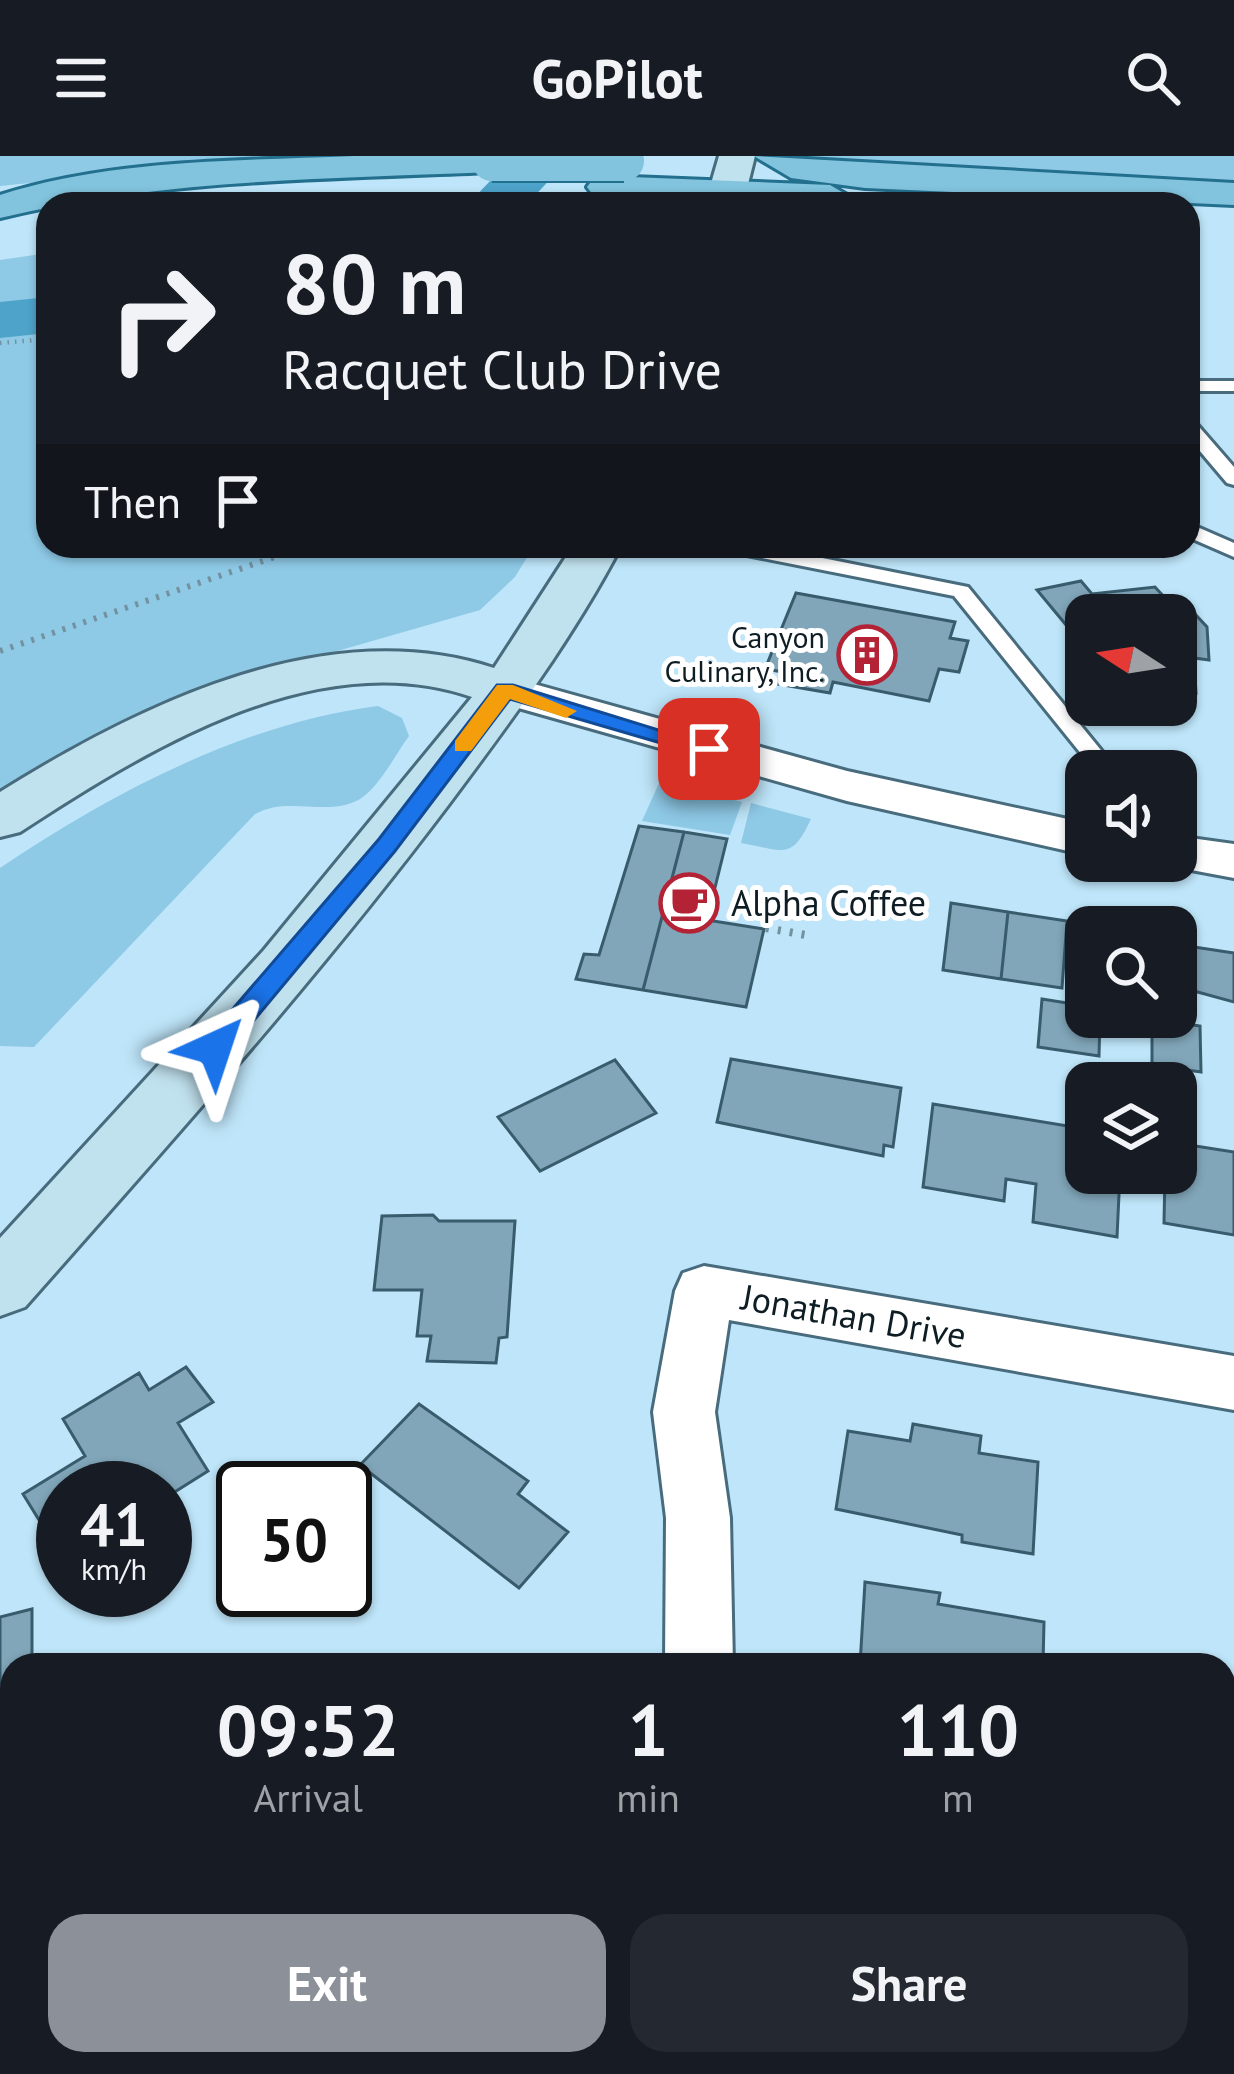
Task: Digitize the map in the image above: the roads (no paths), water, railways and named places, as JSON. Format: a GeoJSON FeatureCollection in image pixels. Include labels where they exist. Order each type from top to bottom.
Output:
{"type":"FeatureCollection","features":[{"type":"Feature","properties":{"kind":"main road"},"geometry":{"type":"LineString","coordinates":[[772,156],[804,170],[865,177],[1191,192]]}},
{"type":"Feature","properties":{"kind":"main road"},"geometry":{"type":"LineString","coordinates":[[63,192],[196,174],[627,168],[788,192]]}},
{"type":"Feature","properties":{"kind":"main road"},"geometry":{"type":"LineString","coordinates":[[283,192],[487,172]]}},
{"type":"Feature","properties":{"kind":"main road"},"geometry":{"type":"LineString","coordinates":[[1200,192],[1234,194]]}},
{"type":"Feature","properties":{"kind":"main road"},"geometry":{"type":"LineString","coordinates":[[0,207],[36,196]]}},
{"type":"Feature","properties":{"kind":"main road"},"geometry":{"type":"LineString","coordinates":[[1200,217],[1234,218]]}},
{"type":"Feature","properties":{"kind":"main road"},"geometry":{"type":"LineString","coordinates":[[0,226],[36,220]]}},
{"type":"Feature","properties":{"kind":"main road"},"geometry":{"type":"LineString","coordinates":[[0,1286],[277,980],[505,690],[591,558]]}},
{"type":"Feature","properties":{"kind":"main road"},"geometry":{"type":"LineString","coordinates":[[0,818],[145,732],[282,684],[421,666],[505,690]]}},
{"type":"Feature","properties":{"kind":"street"},"geometry":{"type":"LineString","coordinates":[[505,690],[847,786],[1065,833]]}},
{"type":"Feature","properties":{"kind":"street"},"geometry":{"type":"LineString","coordinates":[[1197,856],[1234,861]]}},
{"type":"Feature","properties":{"kind":"street","name":"Jonathan Drive"},"geometry":{"type":"LineString","coordinates":[[700,1653],[698,1518],[684,1412],[704,1291],[1234,1383]]}},
{"type":"Feature","properties":{"kind":"lane"},"geometry":{"type":"LineString","coordinates":[[1200,386],[1234,386]]}},
{"type":"Feature","properties":{"kind":"lane"},"geometry":{"type":"LineString","coordinates":[[1200,439],[1234,479]]}},
{"type":"Feature","properties":{"kind":"lane"},"geometry":{"type":"LineString","coordinates":[[1200,535],[1234,551]]}},
{"type":"Feature","properties":{"kind":"lane"},"geometry":{"type":"LineString","coordinates":[[793,558],[961,591],[1091,750]]}},
{"type":"Feature","properties":{"kind":"waterway"},"geometry":{"type":"LineString","coordinates":[[508,192],[545,156]]}},
{"type":"Feature","properties":{"kind":"waterway"},"geometry":{"type":"LineString","coordinates":[[0,320],[36,316]]}},
{"type":"Feature","properties":{"kind":"place","name":"Canyon Culinary, Inc."},"geometry":{"type":"Point","coordinates":[867,655]}},
{"type":"Feature","properties":{"kind":"place","name":"Alpha Coffee"},"geometry":{"type":"Point","coordinates":[689,903]}}]}
